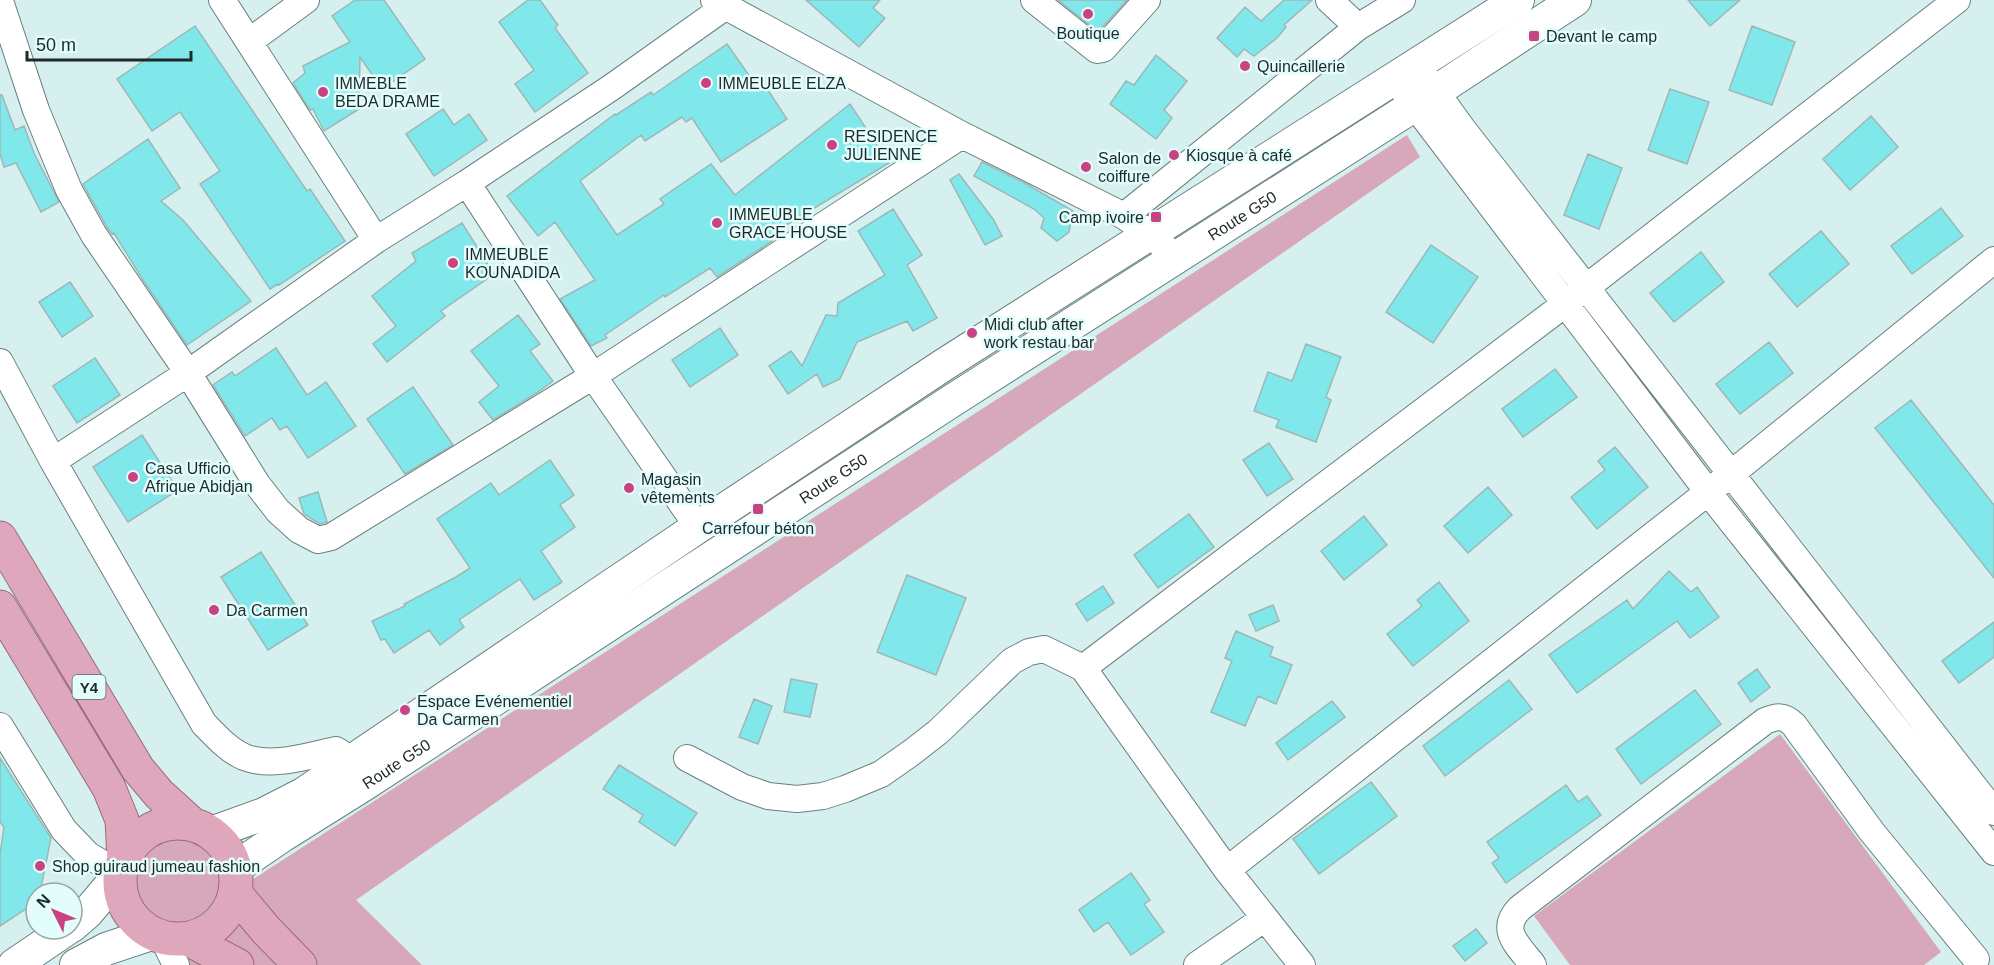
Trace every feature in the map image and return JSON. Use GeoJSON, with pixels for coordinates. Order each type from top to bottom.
{"type":"FeatureCollection","features":[{"type":"Feature","properties":{"kind":"highway","name":"Y4"},"geometry":{"type":"LineString","coordinates":[[0,538],[138,769],[159,794],[202,829]]}},
{"type":"Feature","properties":{"kind":"highway","name":"Y4"},"geometry":{"type":"LineString","coordinates":[[0,607],[109,788],[122,820],[122,867]]}},
{"type":"Feature","properties":{"kind":"highway"},"geometry":{"type":"LineString","coordinates":[[235,880],[226,914],[192,951],[136,923],[125,907],[120,889],[122,867],[134,842],[151,829],[171,823],[202,829],[226,849],[235,880],[266,930],[300,965]]}},
{"type":"Feature","properties":{"kind":"street"},"geometry":{"type":"LineString","coordinates":[[222,0],[375,240]]}},
{"type":"Feature","properties":{"kind":"street"},"geometry":{"type":"LineString","coordinates":[[250,41],[306,0]]}},
{"type":"Feature","properties":{"kind":"street"},"geometry":{"type":"LineString","coordinates":[[1034,0],[1097,50],[1103,49],[1147,0]]}},
{"type":"Feature","properties":{"kind":"street"},"geometry":{"type":"LineString","coordinates":[[1329,0],[1358,27]]}},
{"type":"Feature","properties":{"kind":"street"},"geometry":{"type":"LineString","coordinates":[[1124,216],[1358,27],[1402,0]]}},
{"type":"Feature","properties":{"kind":"street","name":"Route G50"},"geometry":{"type":"LineString","coordinates":[[202,829],[264,814],[303,794],[699,526],[945,364],[1518,0]]}},
{"type":"Feature","properties":{"kind":"street","name":"Route G50"},"geometry":{"type":"LineString","coordinates":[[235,880],[282,836],[1575,0]]}},
{"type":"Feature","properties":{"kind":"street"},"geometry":{"type":"LineString","coordinates":[[1083,668],[1565,304],[1957,0]]}},
{"type":"Feature","properties":{"kind":"street"},"geometry":{"type":"LineString","coordinates":[[0,1],[36,111],[69,190],[94,235],[188,373],[257,483],[278,511],[299,530],[318,540],[331,537],[593,376],[962,135]]}},
{"type":"Feature","properties":{"kind":"street"},"geometry":{"type":"LineString","coordinates":[[53,462],[188,373],[375,240],[612,87],[720,3],[962,135],[1124,216],[1150,234],[1176,258]]}},
{"type":"Feature","properties":{"kind":"street"},"geometry":{"type":"LineString","coordinates":[[1406,71],[1565,304],[1708,492],[1839,657],[1989,836]]}},
{"type":"Feature","properties":{"kind":"street"},"geometry":{"type":"LineString","coordinates":[[1425,98],[1585,287],[1994,812]]}},
{"type":"Feature","properties":{"kind":"street"},"geometry":{"type":"LineString","coordinates":[[466,183],[593,376],[699,526]]}},
{"type":"Feature","properties":{"kind":"street"},"geometry":{"type":"LineString","coordinates":[[1227,870],[1731,474],[1994,260]]}},
{"type":"Feature","properties":{"kind":"street"},"geometry":{"type":"LineString","coordinates":[[0,362],[53,462],[204,724],[223,743],[243,757],[268,762],[336,750],[350,763]]}},
{"type":"Feature","properties":{"kind":"street"},"geometry":{"type":"LineString","coordinates":[[1839,657],[1861,641]]}},
{"type":"Feature","properties":{"kind":"street"},"geometry":{"type":"LineString","coordinates":[[687,758],[741,787],[768,796],[796,799],[823,796],[881,774],[938,732],[1012,661],[1029,652],[1044,649],[1083,668],[1227,870],[1302,965]]}},
{"type":"Feature","properties":{"kind":"street"},"geometry":{"type":"LineString","coordinates":[[1533,965],[1511,937],[1509,926],[1512,916],[1765,721],[1778,716],[1788,718],[1794,724],[1872,832],[1979,956]]}},
{"type":"Feature","properties":{"kind":"street"},"geometry":{"type":"LineString","coordinates":[[0,726],[64,830],[88,855],[122,867],[84,916]]}},
{"type":"Feature","properties":{"kind":"street"},"geometry":{"type":"LineString","coordinates":[[1197,965],[1265,918]]}},
{"type":"Feature","properties":{"kind":"street"},"geometry":{"type":"LineString","coordinates":[[14,965],[49,941]]}},
{"type":"Feature","properties":{"kind":"street"},"geometry":{"type":"LineString","coordinates":[[76,965],[106,949],[192,951]]}},
{"type":"Feature","properties":{"kind":"shaded area"},"geometry":{"type":"Polygon","coordinates":[[[1407,135],[1420,157],[356,900],[422,965],[168,965],[150,946],[176,929],[151,916],[139,897],[138,871],[145,854],[152,847],[173,837],[184,836],[205,842],[222,857],[227,868],[229,878],[227,896],[1407,135]]]}},
{"type":"Feature","properties":{"kind":"shaded area"},"geometry":{"type":"Polygon","coordinates":[[[1780,734],[1941,952],[1924,965],[1570,965],[1534,916],[1780,734]]]}},
{"type":"Feature","properties":{"kind":"building"},"geometry":{"type":"Polygon","coordinates":[[[355,0],[384,0],[425,59],[382,89],[360,57],[359,109],[324,131],[313,109],[310,110],[293,83],[305,73],[303,66],[350,42],[332,16],[355,0]]]}},
{"type":"Feature","properties":{"kind":"building"},"geometry":{"type":"Polygon","coordinates":[[[528,0],[540,0],[558,25],[555,28],[588,73],[535,112],[515,84],[534,70],[499,22],[528,0]]]}},
{"type":"Feature","properties":{"kind":"building"},"geometry":{"type":"Polygon","coordinates":[[[806,0],[880,0],[873,8],[885,18],[859,47],[806,0]]]}},
{"type":"Feature","properties":{"kind":"building"},"geometry":{"type":"Polygon","coordinates":[[[1058,0],[1127,0],[1098,32],[1058,0]]]}},
{"type":"Feature","properties":{"kind":"building"},"geometry":{"type":"Polygon","coordinates":[[[1284,0],[1312,0],[1284,25],[1286,27],[1277,38],[1254,56],[1244,49],[1237,57],[1217,38],[1245,7],[1261,21],[1284,0]]]}},
{"type":"Feature","properties":{"kind":"building"},"geometry":{"type":"Polygon","coordinates":[[[1688,0],[1740,0],[1710,26],[1688,0]]]}},
{"type":"Feature","properties":{"kind":"building"},"geometry":{"type":"Polygon","coordinates":[[[195,26],[307,191],[310,189],[345,241],[270,289],[200,184],[220,171],[180,112],[152,131],[117,79],[195,26]]]}},
{"type":"Feature","properties":{"kind":"building"},"geometry":{"type":"Polygon","coordinates":[[[1752,26],[1795,42],[1772,105],[1729,90],[1752,26]]]}},
{"type":"Feature","properties":{"kind":"building"},"geometry":{"type":"Polygon","coordinates":[[[727,44],[760,91],[766,87],[787,119],[721,162],[692,118],[686,122],[682,117],[645,141],[641,135],[580,181],[617,235],[664,204],[660,199],[711,164],[735,195],[850,104],[889,163],[768,236],[772,241],[717,277],[710,268],[665,297],[664,295],[605,335],[607,338],[591,346],[560,299],[595,280],[555,222],[538,236],[507,196],[615,114],[651,92],[653,95],[727,44]]]}},
{"type":"Feature","properties":{"kind":"building"},"geometry":{"type":"Polygon","coordinates":[[[1156,55],[1187,81],[1164,110],[1172,118],[1156,139],[1110,104],[1126,81],[1134,85],[1156,55]]]}},
{"type":"Feature","properties":{"kind":"building"},"geometry":{"type":"Polygon","coordinates":[[[1670,89],[1709,102],[1687,164],[1648,150],[1670,89]]]}},
{"type":"Feature","properties":{"kind":"building"},"geometry":{"type":"Polygon","coordinates":[[[0,95],[2,95],[15,130],[24,126],[34,153],[59,202],[41,212],[16,163],[4,167],[0,154],[0,95]]]}},
{"type":"Feature","properties":{"kind":"building"},"geometry":{"type":"Polygon","coordinates":[[[443,109],[454,125],[469,114],[487,140],[434,176],[406,134],[443,109]]]}},
{"type":"Feature","properties":{"kind":"building"},"geometry":{"type":"Polygon","coordinates":[[[1871,116],[1898,147],[1850,190],[1823,159],[1871,116]]]}},
{"type":"Feature","properties":{"kind":"building"},"geometry":{"type":"Polygon","coordinates":[[[148,139],[180,188],[161,201],[183,220],[251,301],[187,345],[114,233],[112,234],[107,227],[83,184],[148,139]]]}},
{"type":"Feature","properties":{"kind":"building"},"geometry":{"type":"Polygon","coordinates":[[[1588,154],[1622,168],[1599,229],[1564,215],[1588,154]]]}},
{"type":"Feature","properties":{"kind":"building"},"geometry":{"type":"Polygon","coordinates":[[[982,162],[1073,211],[1069,232],[1057,241],[1041,228],[1044,218],[1034,209],[974,176],[982,162]]]}},
{"type":"Feature","properties":{"kind":"building"},"geometry":{"type":"Polygon","coordinates":[[[959,174],[993,219],[1002,236],[985,245],[950,180],[959,174]]]}},
{"type":"Feature","properties":{"kind":"building"},"geometry":{"type":"Polygon","coordinates":[[[1941,208],[1963,236],[1912,274],[1891,246],[1941,208]]]}},
{"type":"Feature","properties":{"kind":"building"},"geometry":{"type":"Polygon","coordinates":[[[893,209],[922,255],[907,265],[937,318],[913,331],[907,321],[857,342],[840,379],[823,387],[817,374],[788,394],[769,366],[791,351],[802,366],[826,315],[837,316],[838,303],[885,275],[858,231],[893,209]]]}},
{"type":"Feature","properties":{"kind":"building"},"geometry":{"type":"Polygon","coordinates":[[[462,223],[494,274],[441,311],[445,316],[387,362],[373,344],[396,326],[372,296],[416,261],[412,253],[462,223]]]}},
{"type":"Feature","properties":{"kind":"building"},"geometry":{"type":"Polygon","coordinates":[[[1821,231],[1849,264],[1797,307],[1769,274],[1821,231]]]}},
{"type":"Feature","properties":{"kind":"building"},"geometry":{"type":"Polygon","coordinates":[[[1431,245],[1478,277],[1433,343],[1386,312],[1431,245]]]}},
{"type":"Feature","properties":{"kind":"building"},"geometry":{"type":"Polygon","coordinates":[[[1701,252],[1724,282],[1674,322],[1650,293],[1701,252]]]}},
{"type":"Feature","properties":{"kind":"building"},"geometry":{"type":"Polygon","coordinates":[[[70,282],[93,316],[62,337],[39,302],[70,282]]]}},
{"type":"Feature","properties":{"kind":"building"},"geometry":{"type":"Polygon","coordinates":[[[518,315],[540,344],[530,351],[553,381],[493,420],[479,402],[499,386],[471,351],[518,315]]]}},
{"type":"Feature","properties":{"kind":"building"},"geometry":{"type":"Polygon","coordinates":[[[720,328],[738,355],[690,387],[672,360],[720,328]]]}},
{"type":"Feature","properties":{"kind":"building"},"geometry":{"type":"Polygon","coordinates":[[[1769,342],[1793,373],[1740,414],[1716,384],[1769,342]]]}},
{"type":"Feature","properties":{"kind":"building"},"geometry":{"type":"Polygon","coordinates":[[[1306,344],[1341,357],[1326,397],[1331,400],[1316,442],[1276,427],[1279,420],[1254,411],[1268,372],[1292,381],[1306,344]]]}},
{"type":"Feature","properties":{"kind":"building"},"geometry":{"type":"Polygon","coordinates":[[[276,348],[307,395],[326,382],[356,426],[308,458],[287,426],[280,430],[272,418],[245,436],[213,385],[232,372],[235,376],[276,348]]]}},
{"type":"Feature","properties":{"kind":"building"},"geometry":{"type":"Polygon","coordinates":[[[95,358],[120,395],[77,423],[53,386],[95,358]]]}},
{"type":"Feature","properties":{"kind":"building"},"geometry":{"type":"Polygon","coordinates":[[[1555,369],[1577,397],[1523,437],[1502,409],[1555,369]]]}},
{"type":"Feature","properties":{"kind":"building"},"geometry":{"type":"Polygon","coordinates":[[[413,387],[453,445],[405,474],[367,419],[413,387]]]}},
{"type":"Feature","properties":{"kind":"building"},"geometry":{"type":"Polygon","coordinates":[[[1911,400],[1994,505],[1994,578],[1875,428],[1911,400]]]}},
{"type":"Feature","properties":{"kind":"building"},"geometry":{"type":"Polygon","coordinates":[[[142,435],[178,490],[128,522],[93,467],[142,435]]]}},
{"type":"Feature","properties":{"kind":"building"},"geometry":{"type":"Polygon","coordinates":[[[1269,443],[1293,479],[1267,496],[1243,460],[1269,443]]]}},
{"type":"Feature","properties":{"kind":"building"},"geometry":{"type":"Polygon","coordinates":[[[1615,447],[1648,487],[1597,529],[1571,497],[1605,470],[1598,461],[1615,447]]]}},
{"type":"Feature","properties":{"kind":"building"},"geometry":{"type":"Polygon","coordinates":[[[550,460],[574,495],[560,505],[575,527],[541,551],[562,582],[534,600],[520,579],[459,620],[464,627],[440,645],[429,630],[394,653],[385,639],[381,640],[372,621],[405,606],[404,604],[470,568],[437,519],[491,483],[499,495],[550,460]]]}},
{"type":"Feature","properties":{"kind":"building"},"geometry":{"type":"Polygon","coordinates":[[[1488,487],[1512,515],[1468,553],[1444,526],[1488,487]]]}},
{"type":"Feature","properties":{"kind":"building"},"geometry":{"type":"Polygon","coordinates":[[[318,492],[327,522],[320,524],[304,514],[299,498],[318,492]]]}},
{"type":"Feature","properties":{"kind":"building"},"geometry":{"type":"Polygon","coordinates":[[[1189,514],[1214,547],[1158,588],[1134,555],[1189,514]]]}},
{"type":"Feature","properties":{"kind":"building"},"geometry":{"type":"Polygon","coordinates":[[[1364,516],[1387,545],[1344,580],[1321,551],[1364,516]]]}},
{"type":"Feature","properties":{"kind":"building"},"geometry":{"type":"Polygon","coordinates":[[[261,552],[308,625],[268,650],[221,577],[261,552]]]}},
{"type":"Feature","properties":{"kind":"building"},"geometry":{"type":"Polygon","coordinates":[[[1669,571],[1691,592],[1697,587],[1719,617],[1690,638],[1677,621],[1577,693],[1549,655],[1627,600],[1633,609],[1669,571]]]}},
{"type":"Feature","properties":{"kind":"building"},"geometry":{"type":"Polygon","coordinates":[[[907,575],[966,598],[936,675],[877,652],[907,575]]]}},
{"type":"Feature","properties":{"kind":"building"},"geometry":{"type":"Polygon","coordinates":[[[1439,582],[1469,621],[1413,666],[1387,634],[1422,606],[1417,600],[1439,582]]]}},
{"type":"Feature","properties":{"kind":"building"},"geometry":{"type":"Polygon","coordinates":[[[1103,586],[1114,603],[1087,621],[1076,604],[1103,586]]]}},
{"type":"Feature","properties":{"kind":"building"},"geometry":{"type":"Polygon","coordinates":[[[1273,605],[1279,621],[1256,631],[1249,615],[1273,605]]]}},
{"type":"Feature","properties":{"kind":"building"},"geometry":{"type":"Polygon","coordinates":[[[1994,622],[1994,657],[1959,683],[1942,661],[1994,622]]]}},
{"type":"Feature","properties":{"kind":"building"},"geometry":{"type":"Polygon","coordinates":[[[1236,631],[1273,647],[1270,656],[1292,665],[1276,704],[1258,696],[1245,726],[1211,712],[1232,661],[1225,658],[1236,631]]]}},
{"type":"Feature","properties":{"kind":"building"},"geometry":{"type":"Polygon","coordinates":[[[1757,669],[1770,687],[1751,702],[1738,683],[1757,669]]]}},
{"type":"Feature","properties":{"kind":"building"},"geometry":{"type":"Polygon","coordinates":[[[791,679],[817,684],[810,717],[784,712],[791,679]]]}},
{"type":"Feature","properties":{"kind":"building"},"geometry":{"type":"Polygon","coordinates":[[[1509,680],[1532,709],[1445,776],[1423,746],[1509,680]]]}},
{"type":"Feature","properties":{"kind":"building"},"geometry":{"type":"Polygon","coordinates":[[[1695,690],[1721,724],[1641,784],[1616,749],[1695,690]]]}},
{"type":"Feature","properties":{"kind":"building"},"geometry":{"type":"Polygon","coordinates":[[[754,699],[772,706],[758,744],[739,737],[754,699]]]}},
{"type":"Feature","properties":{"kind":"building"},"geometry":{"type":"Polygon","coordinates":[[[1332,701],[1345,717],[1288,760],[1276,743],[1332,701]]]}},
{"type":"Feature","properties":{"kind":"building"},"geometry":{"type":"Polygon","coordinates":[[[0,758],[51,838],[42,881],[24,881],[24,910],[0,926],[0,854],[4,827],[0,822],[0,758]]]}},
{"type":"Feature","properties":{"kind":"building"},"geometry":{"type":"Polygon","coordinates":[[[619,765],[697,813],[675,846],[639,822],[643,815],[603,789],[619,765]]]}},
{"type":"Feature","properties":{"kind":"building"},"geometry":{"type":"Polygon","coordinates":[[[1371,782],[1397,816],[1319,874],[1293,839],[1371,782]]]}},
{"type":"Feature","properties":{"kind":"building"},"geometry":{"type":"Polygon","coordinates":[[[1566,785],[1578,802],[1587,796],[1601,815],[1506,883],[1492,863],[1499,858],[1487,842],[1566,785]]]}},
{"type":"Feature","properties":{"kind":"building"},"geometry":{"type":"Polygon","coordinates":[[[1131,873],[1150,900],[1144,904],[1164,932],[1131,955],[1108,922],[1094,932],[1079,910],[1131,873]]]}},
{"type":"Feature","properties":{"kind":"building"},"geometry":{"type":"Polygon","coordinates":[[[1476,929],[1487,943],[1465,961],[1453,946],[1476,929]]]}},
{"type":"Feature","properties":{"kind":"place","name":"Boutique"},"geometry":{"type":"Point","coordinates":[1088,14]}},
{"type":"Feature","properties":{"kind":"place","name":"Devant le camp"},"geometry":{"type":"Point","coordinates":[1534,36]}},
{"type":"Feature","properties":{"kind":"place","name":"Quincaillerie"},"geometry":{"type":"Point","coordinates":[1245,66]}},
{"type":"Feature","properties":{"kind":"place","name":"IMMEUBLE ELZA"},"geometry":{"type":"Point","coordinates":[706,83]}},
{"type":"Feature","properties":{"kind":"place","name":"IMMEBLE BEDA DRAME"},"geometry":{"type":"Point","coordinates":[323,92]}},
{"type":"Feature","properties":{"kind":"place","name":"RESIDENCE JULIENNE"},"geometry":{"type":"Point","coordinates":[832,145]}},
{"type":"Feature","properties":{"kind":"place","name":"Kiosque à café"},"geometry":{"type":"Point","coordinates":[1174,155]}},
{"type":"Feature","properties":{"kind":"place","name":"Salon de coiffure"},"geometry":{"type":"Point","coordinates":[1086,167]}},
{"type":"Feature","properties":{"kind":"place","name":"Camp ivoire"},"geometry":{"type":"Point","coordinates":[1156,217]}},
{"type":"Feature","properties":{"kind":"place","name":"IMMEUBLE GRACE HOUSE"},"geometry":{"type":"Point","coordinates":[717,223]}},
{"type":"Feature","properties":{"kind":"place","name":"IMMEUBLE KOUNADIDA"},"geometry":{"type":"Point","coordinates":[453,263]}},
{"type":"Feature","properties":{"kind":"place","name":"Midi club after work restau bar"},"geometry":{"type":"Point","coordinates":[972,333]}},
{"type":"Feature","properties":{"kind":"place","name":"Casa Ufficio Afrique Abidjan"},"geometry":{"type":"Point","coordinates":[133,477]}},
{"type":"Feature","properties":{"kind":"place","name":"Magasin vêtements"},"geometry":{"type":"Point","coordinates":[629,488]}},
{"type":"Feature","properties":{"kind":"place","name":"Carrefour béton"},"geometry":{"type":"Point","coordinates":[758,509]}},
{"type":"Feature","properties":{"kind":"place","name":"Da Carmen"},"geometry":{"type":"Point","coordinates":[214,610]}},
{"type":"Feature","properties":{"kind":"place","name":"Espace Evénementiel Da Carmen"},"geometry":{"type":"Point","coordinates":[405,710]}},
{"type":"Feature","properties":{"kind":"place","name":"Shop guiraud jumeau fashion"},"geometry":{"type":"Point","coordinates":[40,866]}}]}
